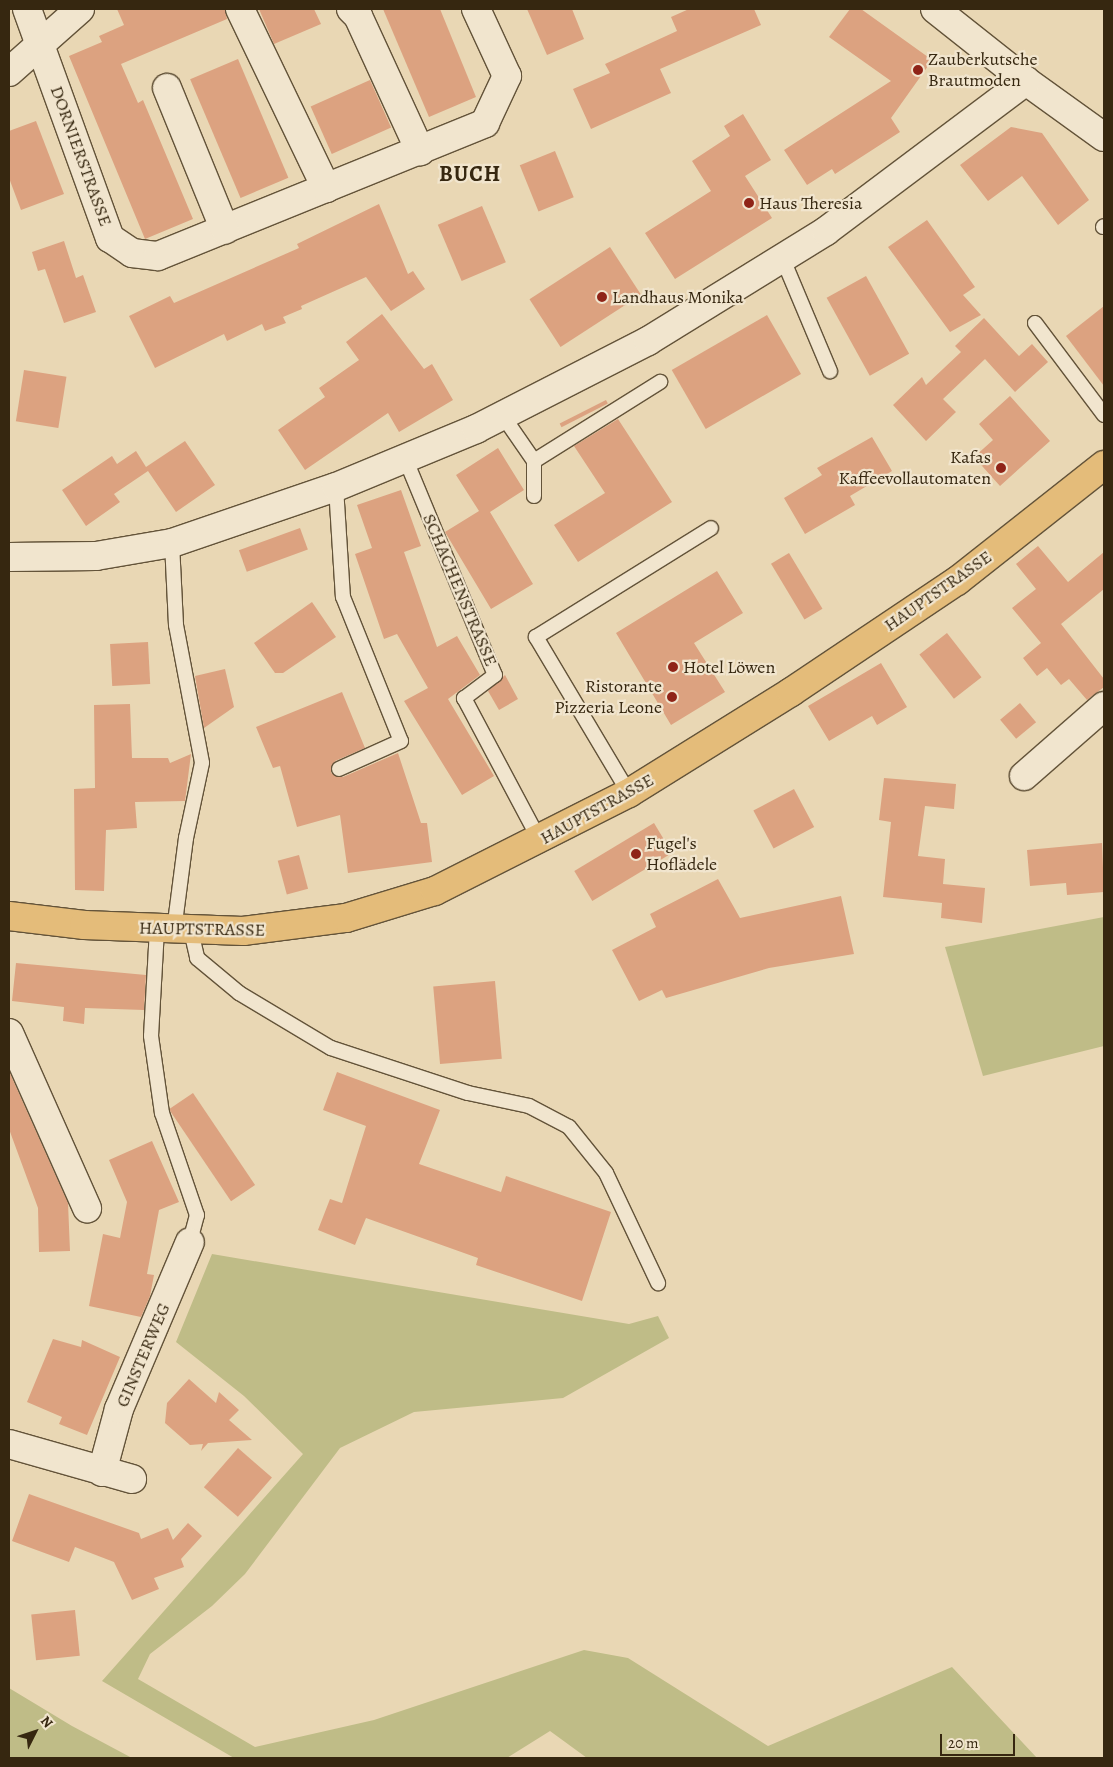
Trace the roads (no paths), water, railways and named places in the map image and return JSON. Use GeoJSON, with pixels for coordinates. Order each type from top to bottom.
{"type":"FeatureCollection","features":[{"type":"Feature","properties":{"kind":"main road","name":"HAUPTSTRASSE"},"geometry":{"type":"LineString","coordinates":[[9,916],[174,930],[308,926],[387,908],[468,877],[629,793],[956,581],[1104,465]]}},
{"type":"Feature","properties":{"kind":"street","name":"DORNIERSTRASSE"},"geometry":{"type":"LineString","coordinates":[[27,9],[110,238],[132,253],[158,256],[485,123],[507,76],[476,9]]}},
{"type":"Feature","properties":{"kind":"street"},"geometry":{"type":"LineString","coordinates":[[9,72],[40,41],[80,9]]}},
{"type":"Feature","properties":{"kind":"street"},"geometry":{"type":"LineString","coordinates":[[240,9],[326,188]]}},
{"type":"Feature","properties":{"kind":"street"},"geometry":{"type":"LineString","coordinates":[[351,9],[358,16],[420,151]]}},
{"type":"Feature","properties":{"kind":"street"},"geometry":{"type":"LineString","coordinates":[[935,9],[1026,81],[1104,137]]}},
{"type":"Feature","properties":{"kind":"street"},"geometry":{"type":"LineString","coordinates":[[9,557],[96,556],[172,543],[336,487],[504,416],[648,341],[876,197],[1026,81]]}},
{"type":"Feature","properties":{"kind":"street"},"geometry":{"type":"LineString","coordinates":[[167,88],[225,230]]}},
{"type":"Feature","properties":{"kind":"street"},"geometry":{"type":"LineString","coordinates":[[1024,776],[1104,706]]}},
{"type":"Feature","properties":{"kind":"street"},"geometry":{"type":"LineString","coordinates":[[9,1033],[87,1208]]}},
{"type":"Feature","properties":{"kind":"street","name":"GINSTERWEG"},"geometry":{"type":"LineString","coordinates":[[102,1472],[119,1409],[190,1242]]}},
{"type":"Feature","properties":{"kind":"street"},"geometry":{"type":"LineString","coordinates":[[9,1444],[132,1479]]}},
{"type":"Feature","properties":{"kind":"lane"},"geometry":{"type":"LineString","coordinates":[[782,257],[830,371]]}},
{"type":"Feature","properties":{"kind":"lane"},"geometry":{"type":"LineString","coordinates":[[1035,323],[1104,415]]}},
{"type":"Feature","properties":{"kind":"lane"},"geometry":{"type":"LineString","coordinates":[[534,461],[660,382]]}},
{"type":"Feature","properties":{"kind":"lane"},"geometry":{"type":"LineString","coordinates":[[504,416],[534,461],[534,496]]}},
{"type":"Feature","properties":{"kind":"lane","name":"SCHACHENSTRASSE"},"geometry":{"type":"LineString","coordinates":[[405,458],[495,675],[464,698],[540,841]]}},
{"type":"Feature","properties":{"kind":"lane"},"geometry":{"type":"LineString","coordinates":[[336,487],[343,597],[401,741],[339,768]]}},
{"type":"Feature","properties":{"kind":"lane"},"geometry":{"type":"LineString","coordinates":[[629,793],[536,636],[711,528]]}},
{"type":"Feature","properties":{"kind":"lane"},"geometry":{"type":"LineString","coordinates":[[172,543],[176,625],[202,763],[186,838],[174,930],[151,1036],[162,1112],[197,1215],[190,1242]]}},
{"type":"Feature","properties":{"kind":"lane"},"geometry":{"type":"LineString","coordinates":[[174,930],[197,958],[239,993],[331,1048],[468,1092],[529,1106],[570,1127],[606,1173],[658,1283]]}},
{"type":"Feature","properties":{"kind":"place","name":"Zauberkutsche Brautmoden"},"geometry":{"type":"Point","coordinates":[918,70]}},
{"type":"Feature","properties":{"kind":"place","name":"Haus Theresia"},"geometry":{"type":"Point","coordinates":[749,203]}},
{"type":"Feature","properties":{"kind":"place","name":"Landhaus Monika"},"geometry":{"type":"Point","coordinates":[602,297]}},
{"type":"Feature","properties":{"kind":"place","name":"Kafas Kaffeevollautomaten"},"geometry":{"type":"Point","coordinates":[1001,468]}},
{"type":"Feature","properties":{"kind":"place","name":"Hotel Löwen"},"geometry":{"type":"Point","coordinates":[673,667]}},
{"type":"Feature","properties":{"kind":"place","name":"Ristorante Pizzeria Leone"},"geometry":{"type":"Point","coordinates":[672,697]}},
{"type":"Feature","properties":{"kind":"place","name":"Fugel's Hoflädele"},"geometry":{"type":"Point","coordinates":[636,854]}},
{"type":"Feature","properties":{"kind":"district","name":"BUCH"},"geometry":{"type":"Point","coordinates":[470,175]}}]}
